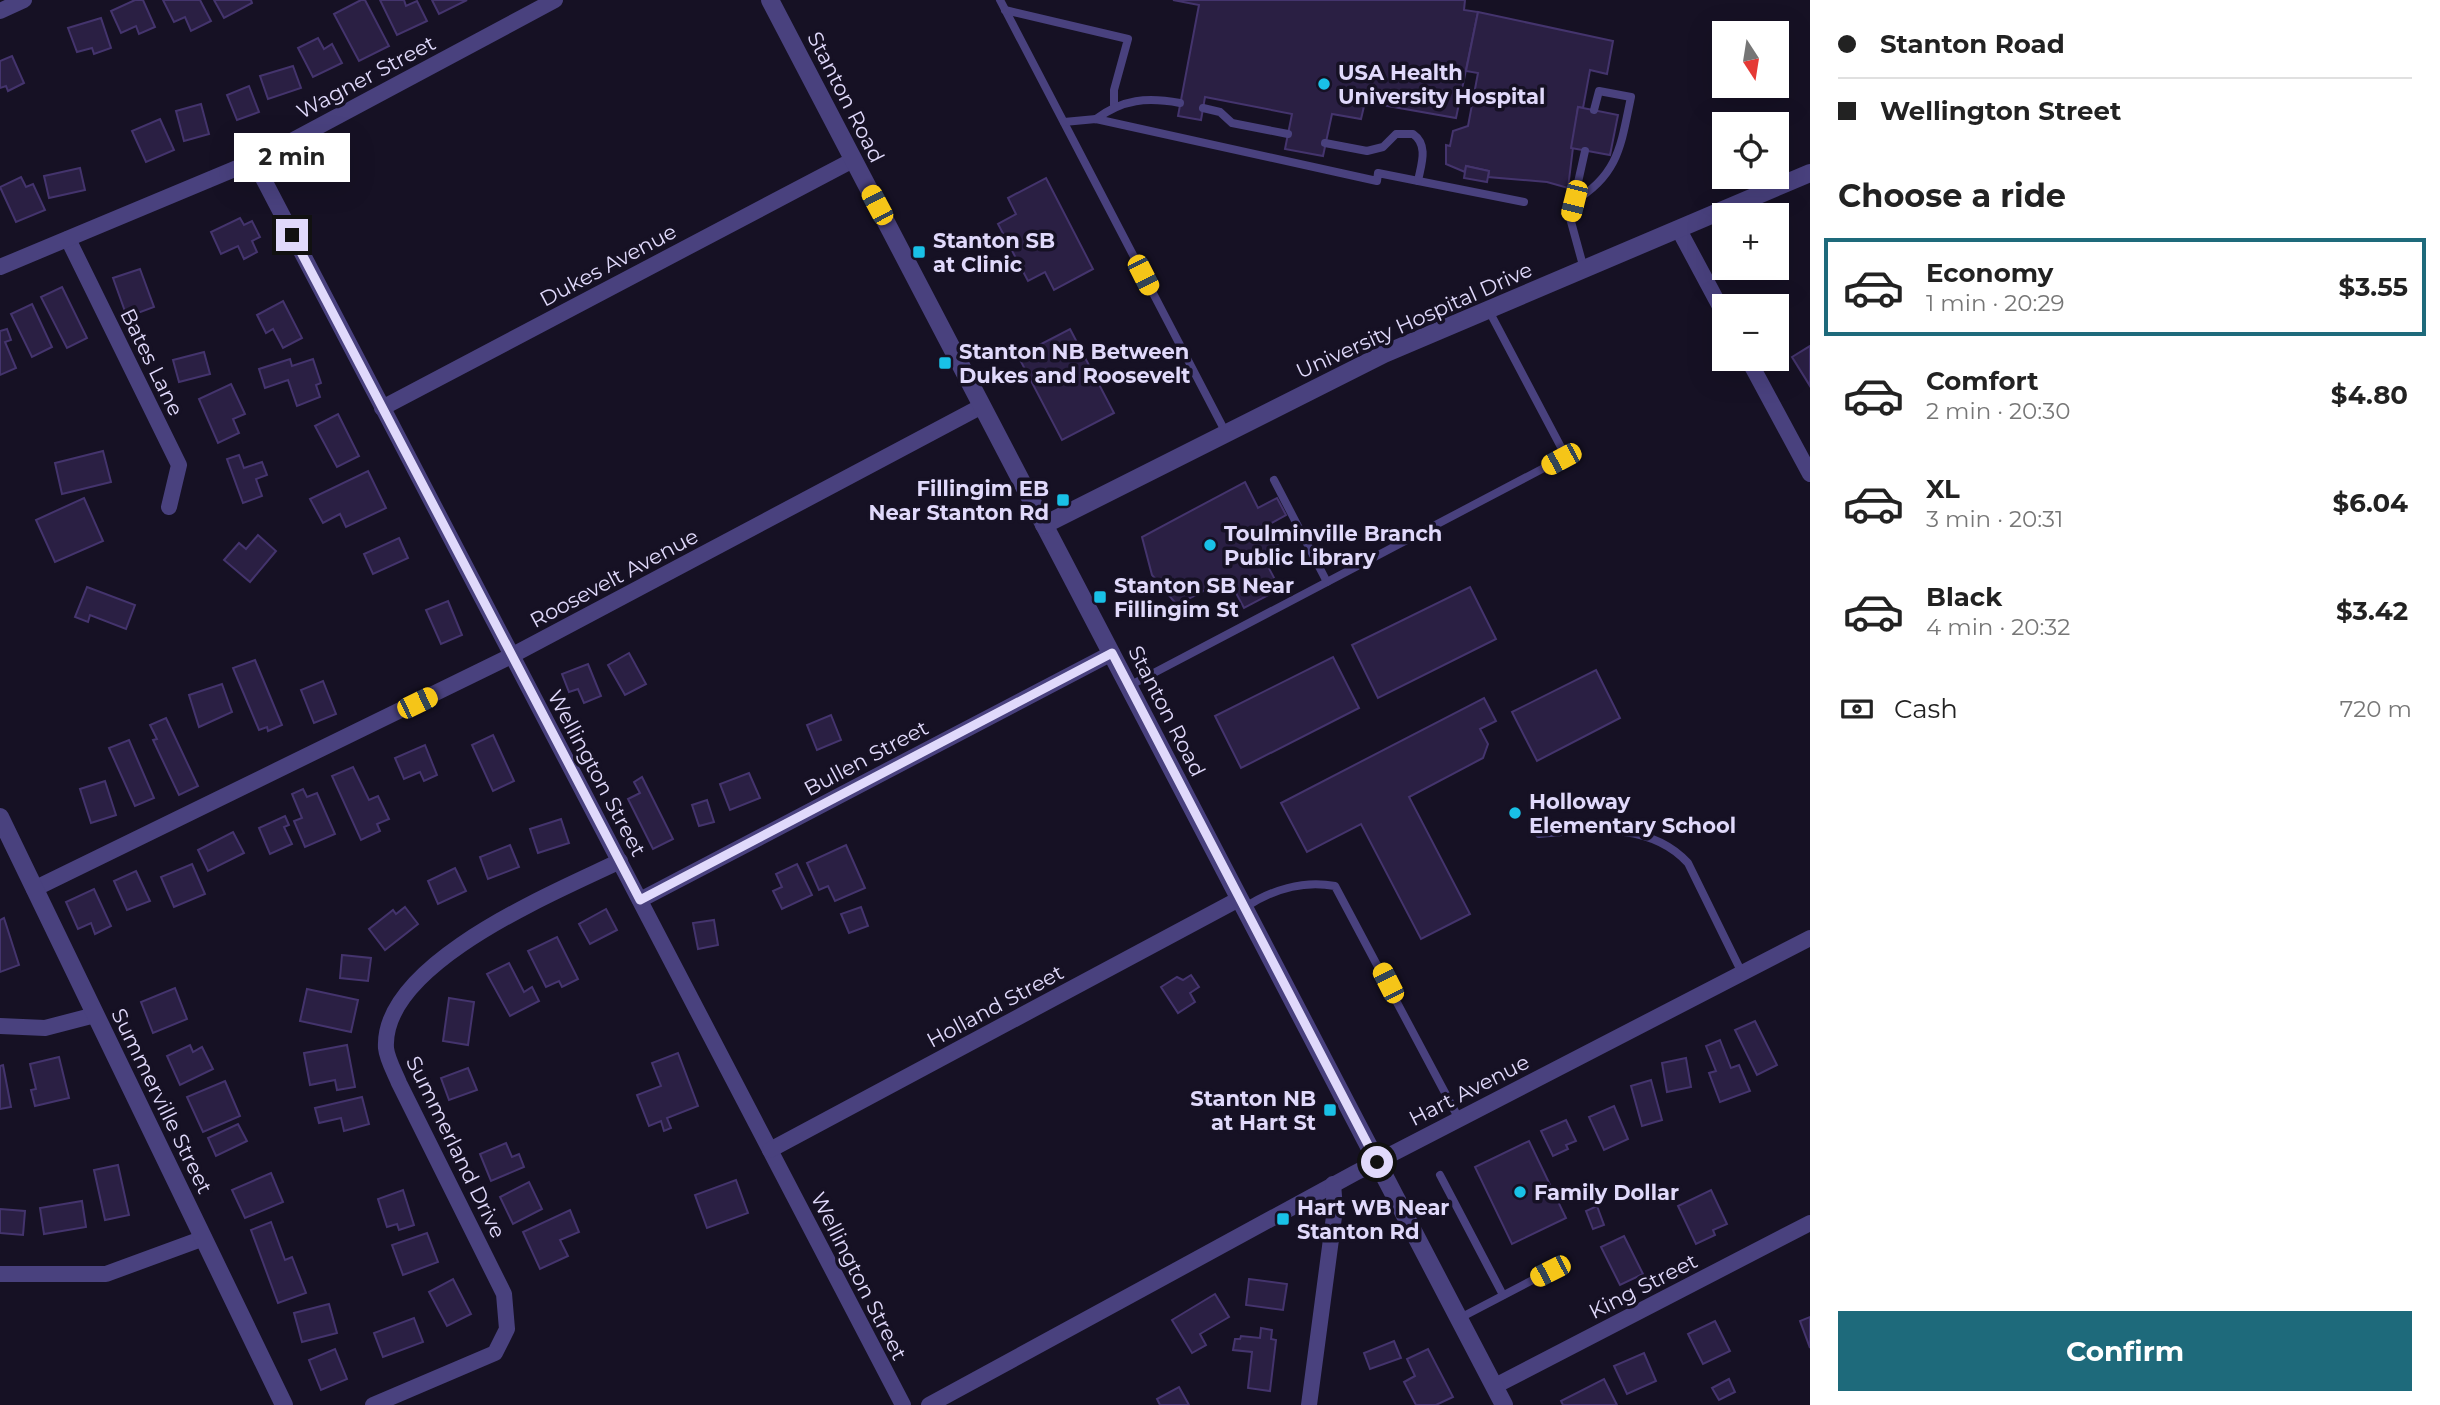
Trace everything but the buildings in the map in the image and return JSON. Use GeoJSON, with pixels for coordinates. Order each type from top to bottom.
{"type":"FeatureCollection","features":[{"type":"Feature","properties":{"kind":"street"},"geometry":{"type":"LineString","coordinates":[[0,11],[23,0]]}},
{"type":"Feature","properties":{"kind":"street","name":"Wagner Street"},"geometry":{"type":"LineString","coordinates":[[0,267],[254,161],[555,0]]}},
{"type":"Feature","properties":{"kind":"street","name":"Stanton Road"},"geometry":{"type":"LineString","coordinates":[[770,0],[1504,1405]]}},
{"type":"Feature","properties":{"kind":"street","name":"Dukes Avenue"},"geometry":{"type":"LineString","coordinates":[[382,408],[853,160]]}},
{"type":"Feature","properties":{"kind":"street","name":"Wellington Street"},"geometry":{"type":"LineString","coordinates":[[254,161],[903,1405]]}},
{"type":"Feature","properties":{"kind":"street","name":"University Hospital Drive"},"geometry":{"type":"LineString","coordinates":[[1044,525],[1384,354],[1810,173]]}},
{"type":"Feature","properties":{"kind":"street"},"geometry":{"type":"LineString","coordinates":[[1679,230],[1713,294]]}},
{"type":"Feature","properties":{"kind":"street","name":"Bates Lane"},"geometry":{"type":"LineString","coordinates":[[68,239],[179,465],[169,507]]}},
{"type":"Feature","properties":{"kind":"street"},"geometry":{"type":"LineString","coordinates":[[1754,371],[1810,474]]}},
{"type":"Feature","properties":{"kind":"street","name":"Roosevelt Avenue"},"geometry":{"type":"LineString","coordinates":[[34,889],[511,656],[982,406]]}},
{"type":"Feature","properties":{"kind":"street","name":"Bullen Street"},"geometry":{"type":"LineString","coordinates":[[640,900],[1112,653]]}},
{"type":"Feature","properties":{"kind":"street","name":"Summerville Street"},"geometry":{"type":"LineString","coordinates":[[0,817],[284,1405]]}},
{"type":"Feature","properties":{"kind":"street","name":"Summerland Drive"},"geometry":{"type":"LineString","coordinates":[[373,1405],[495,1353],[507,1329],[504,1294],[400,1083],[386,1049],[392,1014],[429,967],[510,915],[620,861]]}},
{"type":"Feature","properties":{"kind":"street","name":"Holland Street"},"geometry":{"type":"LineString","coordinates":[[770,1150],[1241,903]]}},
{"type":"Feature","properties":{"kind":"street","name":"Hart Avenue"},"geometry":{"type":"LineString","coordinates":[[929,1405],[1333,1184],[1810,938]]}},
{"type":"Feature","properties":{"kind":"street"},"geometry":{"type":"LineString","coordinates":[[0,1026],[45,1028],[95,1015]]}},
{"type":"Feature","properties":{"kind":"street"},"geometry":{"type":"LineString","coordinates":[[1309,1405],[1335,1209],[1333,1184]]}},
{"type":"Feature","properties":{"kind":"street","name":"King Street"},"geometry":{"type":"LineString","coordinates":[[1495,1386],[1810,1223]]}},
{"type":"Feature","properties":{"kind":"street"},"geometry":{"type":"LineString","coordinates":[[0,1274],[106,1275],[204,1238]]}},
{"type":"Feature","properties":{"kind":"lane"},"geometry":{"type":"LineString","coordinates":[[1000,0],[1226,433]]}},
{"type":"Feature","properties":{"kind":"lane"},"geometry":{"type":"LineString","coordinates":[[1005,10],[1128,39],[1114,90],[1114,107]]}},
{"type":"Feature","properties":{"kind":"lane"},"geometry":{"type":"LineString","coordinates":[[1574,201],[1605,179],[1620,148],[1630,97],[1599,91],[1594,110]]}},
{"type":"Feature","properties":{"kind":"lane"},"geometry":{"type":"LineString","coordinates":[[1096,119],[1114,107],[1146,99],[1180,103]]}},
{"type":"Feature","properties":{"kind":"lane"},"geometry":{"type":"LineString","coordinates":[[1203,108],[1220,112],[1232,123],[1288,134]]}},
{"type":"Feature","properties":{"kind":"lane"},"geometry":{"type":"LineString","coordinates":[[1064,122],[1096,119],[1377,181],[1378,173],[1524,202]]}},
{"type":"Feature","properties":{"kind":"lane"},"geometry":{"type":"LineString","coordinates":[[1325,143],[1367,151],[1383,147],[1396,134],[1413,134],[1420,140],[1423,151],[1418,181]]}},
{"type":"Feature","properties":{"kind":"lane"},"geometry":{"type":"LineString","coordinates":[[1584,270],[1571,231],[1574,201],[1586,151]]}},
{"type":"Feature","properties":{"kind":"lane"},"geometry":{"type":"LineString","coordinates":[[1129,686],[1561,459],[1562,449],[1488,309]]}},
{"type":"Feature","properties":{"kind":"lane"},"geometry":{"type":"LineString","coordinates":[[1275,480],[1327,582]]}},
{"type":"Feature","properties":{"kind":"lane"},"geometry":{"type":"LineString","coordinates":[[1539,835],[1590,830],[1631,833],[1675,848],[1688,863],[1742,973]]}},
{"type":"Feature","properties":{"kind":"lane"},"geometry":{"type":"LineString","coordinates":[[1241,903],[1266,893],[1317,882],[1335,886],[1459,1119]]}},
{"type":"Feature","properties":{"kind":"lane"},"geometry":{"type":"LineString","coordinates":[[1440,1175],[1503,1295]]}},
{"type":"Feature","properties":{"kind":"lane"},"geometry":{"type":"LineString","coordinates":[[1460,1318],[1550,1271]]}},
{"type":"Feature","properties":{"kind":"place","name":"USA Health University Hospital"},"geometry":{"type":"Point","coordinates":[1324,84]}},
{"type":"Feature","properties":{"kind":"place","name":"Stanton SB at Clinic"},"geometry":{"type":"Point","coordinates":[919,252]}},
{"type":"Feature","properties":{"kind":"place","name":"Stanton NB Between Dukes and Roosevelt"},"geometry":{"type":"Point","coordinates":[945,363]}},
{"type":"Feature","properties":{"kind":"place","name":"Fillingim EB Near Stanton Rd"},"geometry":{"type":"Point","coordinates":[1063,500]}},
{"type":"Feature","properties":{"kind":"place","name":"Toulminville Branch Public Library"},"geometry":{"type":"Point","coordinates":[1210,545]}},
{"type":"Feature","properties":{"kind":"place","name":"Stanton SB Near Fillingim St"},"geometry":{"type":"Point","coordinates":[1100,597]}},
{"type":"Feature","properties":{"kind":"place","name":"Holloway Elementary School"},"geometry":{"type":"Point","coordinates":[1515,813]}},
{"type":"Feature","properties":{"kind":"place","name":"Stanton NB at Hart St"},"geometry":{"type":"Point","coordinates":[1330,1110]}},
{"type":"Feature","properties":{"kind":"place","name":"Family Dollar"},"geometry":{"type":"Point","coordinates":[1520,1192]}},
{"type":"Feature","properties":{"kind":"place","name":"Hart WB Near Stanton Rd"},"geometry":{"type":"Point","coordinates":[1283,1219]}},
{"type":"Feature","properties":{"kind":"route"},"geometry":{"type":"LineString","coordinates":[[292,235],[640,900],[1112,653],[1377,1162]]}}]}
